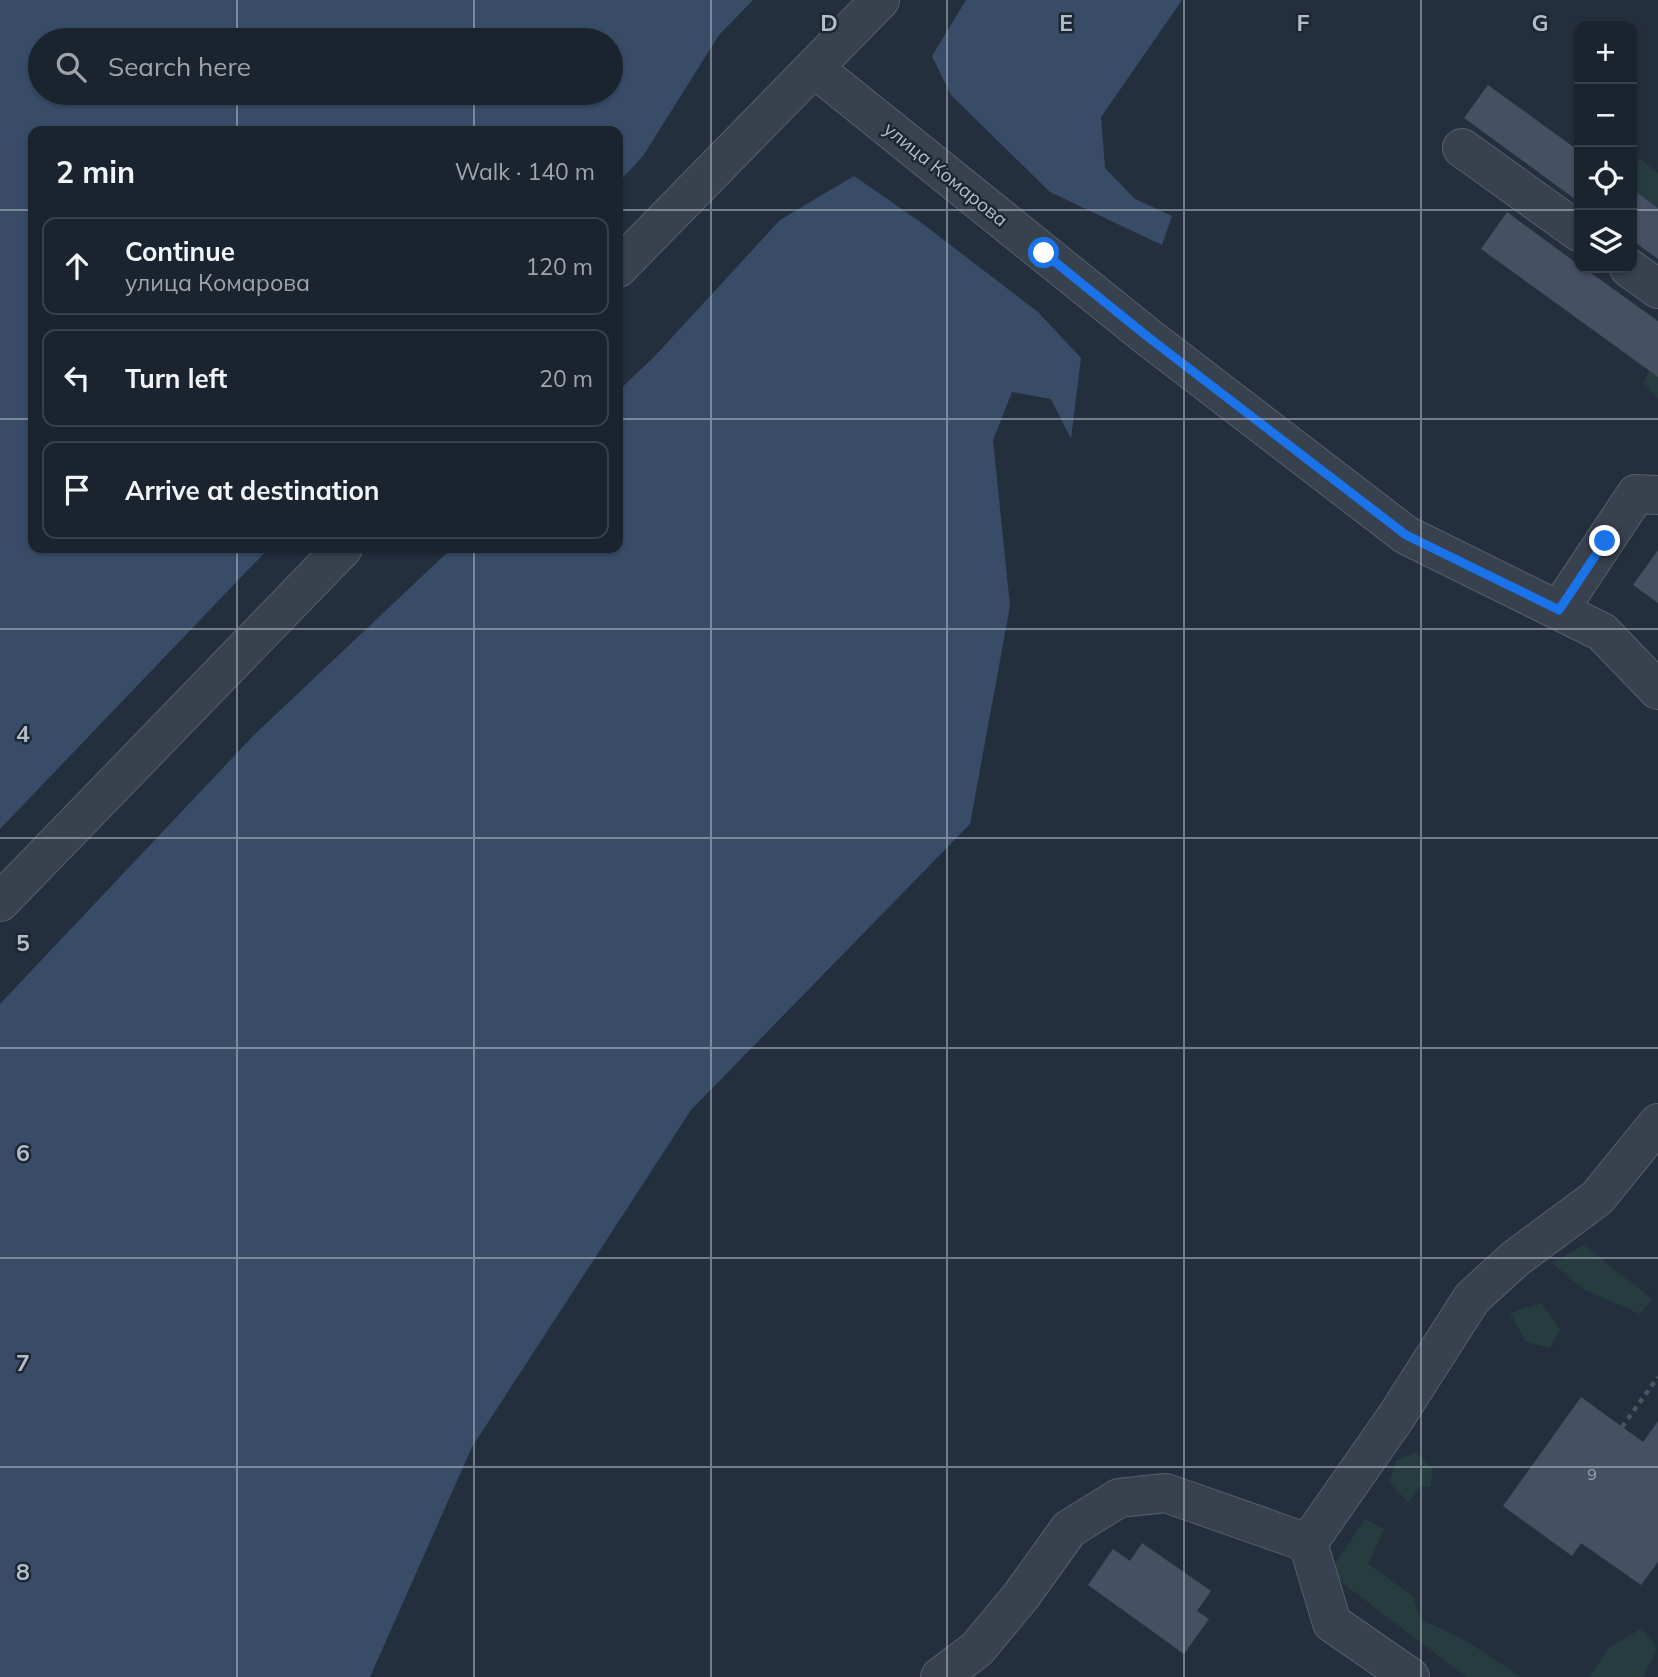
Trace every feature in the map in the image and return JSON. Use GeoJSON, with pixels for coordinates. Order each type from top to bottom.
{"type":"FeatureCollection","features":[{"type":"Feature","properties":{"kind":"street"},"geometry":{"type":"LineString","coordinates":[[623,263],[880,0]]}},
{"type":"Feature","properties":{"kind":"street","name":"улица Комарова"},"geometry":{"type":"LineString","coordinates":[[814,68],[1148,337],[1406,535],[1602,632],[1658,690]]}},
{"type":"Feature","properties":{"kind":"street"},"geometry":{"type":"LineString","coordinates":[[1462,148],[1574,228]]}},
{"type":"Feature","properties":{"kind":"street"},"geometry":{"type":"LineString","coordinates":[[1636,273],[1658,289]]}},
{"type":"Feature","properties":{"kind":"street"},"geometry":{"type":"LineString","coordinates":[[1559,610],[1636,494],[1658,495]]}},
{"type":"Feature","properties":{"kind":"street"},"geometry":{"type":"LineString","coordinates":[[0,902],[338,553]]}},
{"type":"Feature","properties":{"kind":"street"},"geometry":{"type":"LineString","coordinates":[[1308,1543],[1396,1417],[1472,1298],[1516,1258],[1597,1198],[1658,1123]]}},
{"type":"Feature","properties":{"kind":"street"},"geometry":{"type":"LineString","coordinates":[[940,1677],[977,1649],[1021,1596],[1069,1529],[1119,1498],[1166,1493],[1308,1543]]}},
{"type":"Feature","properties":{"kind":"street"},"geometry":{"type":"LineString","coordinates":[[1308,1543],[1332,1623],[1410,1677]]}},
{"type":"Feature","properties":{"kind":"path"},"geometry":{"type":"LineString","coordinates":[[1622,1427],[1658,1377]]}},
{"type":"Feature","properties":{"kind":"green space"},"geometry":{"type":"Polygon","coordinates":[[[1641,160],[1658,173],[1658,229],[1637,213],[1637,161],[1641,160]]]}},
{"type":"Feature","properties":{"kind":"green space"},"geometry":{"type":"Polygon","coordinates":[[[1654,360],[1658,363],[1658,398],[1643,384],[1654,360]]]}},
{"type":"Feature","properties":{"kind":"green space"},"geometry":{"type":"Polygon","coordinates":[[[1584,1245],[1652,1299],[1640,1314],[1583,1289],[1552,1263],[1584,1245]]]}},
{"type":"Feature","properties":{"kind":"green space"},"geometry":{"type":"Polygon","coordinates":[[[1541,1303],[1560,1329],[1550,1348],[1526,1342],[1510,1313],[1541,1303]]]}},
{"type":"Feature","properties":{"kind":"green space"},"geometry":{"type":"Polygon","coordinates":[[[1416,1452],[1433,1469],[1430,1487],[1420,1486],[1409,1503],[1389,1482],[1396,1461],[1416,1452]]]}},
{"type":"Feature","properties":{"kind":"green space"},"geometry":{"type":"Polygon","coordinates":[[[1365,1519],[1384,1529],[1368,1564],[1413,1596],[1421,1619],[1468,1642],[1521,1677],[1467,1677],[1329,1573],[1365,1519]]]}},
{"type":"Feature","properties":{"kind":"green space"},"geometry":{"type":"Polygon","coordinates":[[[1642,1628],[1657,1649],[1643,1677],[1589,1677],[1609,1648],[1642,1628]]]}},
{"type":"Feature","properties":{"kind":"water"},"geometry":{"type":"Polygon","coordinates":[[[0,0],[753,0],[719,35],[643,156],[623,178],[623,126],[28,126],[28,553],[264,553],[0,829],[0,0]]]}},
{"type":"Feature","properties":{"kind":"water"},"geometry":{"type":"Polygon","coordinates":[[[966,0],[1182,0],[1101,117],[1105,168],[1135,199],[1172,216],[1162,245],[1050,192],[951,95],[932,56],[966,0]]]}},
{"type":"Feature","properties":{"kind":"water"},"geometry":{"type":"Polygon","coordinates":[[[854,176],[919,221],[1038,312],[1081,358],[1071,439],[1051,399],[1012,392],[993,440],[1010,606],[970,824],[691,1110],[472,1447],[370,1677],[0,1677],[0,1004],[254,735],[447,553],[623,553],[623,386],[654,357],[780,220],[854,176]]]}},
{"type":"Feature","properties":{"kind":"building"},"geometry":{"type":"Polygon","coordinates":[[[1488,85],[1574,147],[1574,198],[1464,118],[1488,85]]]}},
{"type":"Feature","properties":{"kind":"building"},"geometry":{"type":"Polygon","coordinates":[[[1637,193],[1658,208],[1658,259],[1637,244],[1637,193]]]}},
{"type":"Feature","properties":{"kind":"building"},"geometry":{"type":"Polygon","coordinates":[[[1507,212],[1574,261],[1574,273],[1591,273],[1658,321],[1658,377],[1481,249],[1507,212]]]}},
{"type":"Feature","properties":{"kind":"building"},"geometry":{"type":"Polygon","coordinates":[[[1658,550],[1658,603],[1633,585],[1658,550]]]}},
{"type":"Feature","properties":{"kind":"building"},"geometry":{"type":"Polygon","coordinates":[[[1581,1397],[1643,1442],[1658,1421],[1658,1562],[1641,1585],[1581,1543],[1572,1556],[1503,1506],[1581,1397]]]}},
{"type":"Feature","properties":{"kind":"building"},"geometry":{"type":"Polygon","coordinates":[[[1142,1543],[1211,1591],[1197,1611],[1209,1619],[1184,1654],[1088,1585],[1113,1549],[1130,1561],[1142,1543]]]}},
{"type":"Feature","properties":{"kind":"route"},"geometry":{"type":"LineString","coordinates":[[1044,253],[1148,337],[1406,535],[1559,610],[1605,541]]}}]}
